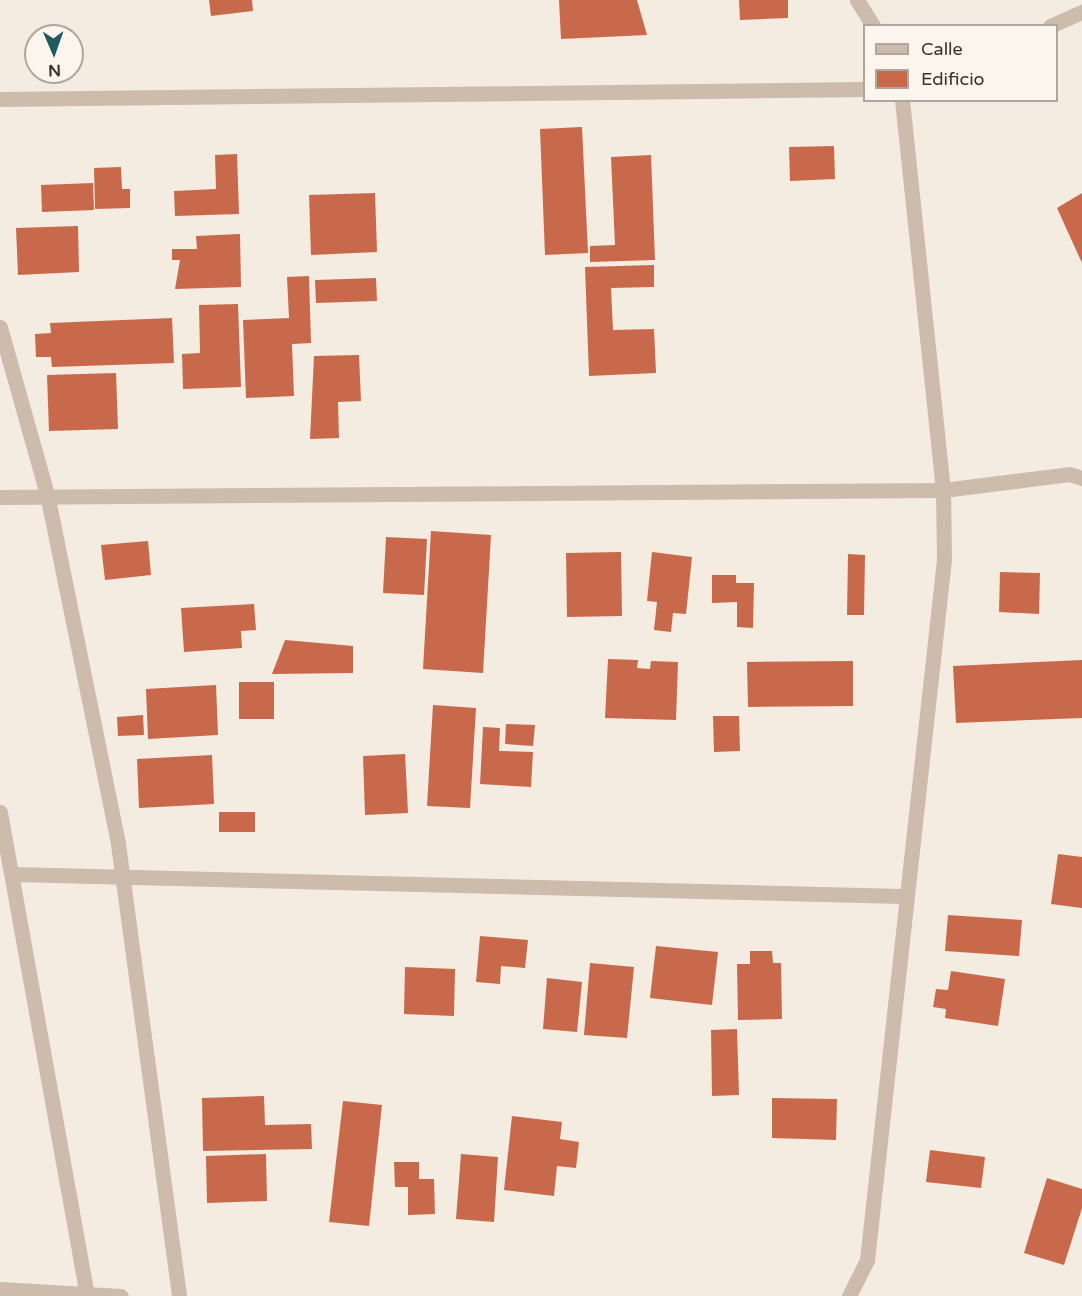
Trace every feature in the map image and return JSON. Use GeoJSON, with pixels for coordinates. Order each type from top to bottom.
{"type":"FeatureCollection","features":[{"type":"Feature","properties":{"kind":"street"},"geometry":{"type":"LineString","coordinates":[[857,0],[872,24]]}},
{"type":"Feature","properties":{"kind":"street"},"geometry":{"type":"LineString","coordinates":[[1055,24],[1082,12]]}},
{"type":"Feature","properties":{"kind":"street"},"geometry":{"type":"LineString","coordinates":[[0,99],[863,89]]}},
{"type":"Feature","properties":{"kind":"street"},"geometry":{"type":"LineString","coordinates":[[849,1296],[867,1260],[903,896],[944,559],[944,490],[902,102]]}},
{"type":"Feature","properties":{"kind":"street"},"geometry":{"type":"LineString","coordinates":[[0,327],[47,495],[122,878],[179,1296]]}},
{"type":"Feature","properties":{"kind":"street"},"geometry":{"type":"LineString","coordinates":[[0,497],[944,490],[1068,474],[1082,478]]}},
{"type":"Feature","properties":{"kind":"street"},"geometry":{"type":"LineString","coordinates":[[0,812],[87,1295]]}},
{"type":"Feature","properties":{"kind":"street"},"geometry":{"type":"LineString","coordinates":[[12,874],[903,896]]}},
{"type":"Feature","properties":{"kind":"street"},"geometry":{"type":"LineString","coordinates":[[0,1289],[121,1296]]}},
{"type":"Feature","properties":{"kind":"building"},"geometry":{"type":"Polygon","coordinates":[[[209,0],[252,0],[253,11],[211,16],[209,0]]]}},
{"type":"Feature","properties":{"kind":"building"},"geometry":{"type":"Polygon","coordinates":[[[559,0],[637,0],[647,35],[561,39],[559,0]]]}},
{"type":"Feature","properties":{"kind":"building"},"geometry":{"type":"Polygon","coordinates":[[[739,0],[788,0],[788,18],[740,20],[739,0]]]}},
{"type":"Feature","properties":{"kind":"building"},"geometry":{"type":"Polygon","coordinates":[[[582,127],[588,253],[545,255],[540,129],[582,127]]]}},
{"type":"Feature","properties":{"kind":"building"},"geometry":{"type":"Polygon","coordinates":[[[834,146],[835,179],[790,181],[789,147],[834,146]]]}},
{"type":"Feature","properties":{"kind":"building"},"geometry":{"type":"Polygon","coordinates":[[[237,154],[239,214],[175,216],[174,191],[216,189],[215,155],[237,154]]]}},
{"type":"Feature","properties":{"kind":"building"},"geometry":{"type":"Polygon","coordinates":[[[651,155],[655,260],[590,262],[590,246],[615,245],[611,157],[651,155]]]}},
{"type":"Feature","properties":{"kind":"building"},"geometry":{"type":"Polygon","coordinates":[[[121,167],[122,189],[130,189],[130,208],[95,209],[94,168],[121,167]]]}},
{"type":"Feature","properties":{"kind":"building"},"geometry":{"type":"Polygon","coordinates":[[[93,183],[94,210],[42,212],[41,185],[93,183]]]}},
{"type":"Feature","properties":{"kind":"building"},"geometry":{"type":"Polygon","coordinates":[[[375,193],[377,252],[311,255],[309,195],[375,193]]]}},
{"type":"Feature","properties":{"kind":"building"},"geometry":{"type":"Polygon","coordinates":[[[1082,193],[1082,263],[1057,208],[1082,193]]]}},
{"type":"Feature","properties":{"kind":"building"},"geometry":{"type":"Polygon","coordinates":[[[78,226],[79,272],[18,275],[16,228],[78,226]]]}},
{"type":"Feature","properties":{"kind":"building"},"geometry":{"type":"Polygon","coordinates":[[[240,234],[241,287],[175,289],[180,260],[172,260],[172,249],[197,249],[196,236],[240,234]]]}},
{"type":"Feature","properties":{"kind":"building"},"geometry":{"type":"Polygon","coordinates":[[[654,265],[654,287],[611,288],[613,330],[654,329],[656,373],[589,376],[585,267],[654,265]]]}},
{"type":"Feature","properties":{"kind":"building"},"geometry":{"type":"Polygon","coordinates":[[[309,276],[311,343],[292,344],[294,396],[246,398],[243,320],[289,318],[287,277],[309,276]]]}},
{"type":"Feature","properties":{"kind":"building"},"geometry":{"type":"Polygon","coordinates":[[[376,278],[377,301],[316,303],[315,280],[376,278]]]}},
{"type":"Feature","properties":{"kind":"building"},"geometry":{"type":"Polygon","coordinates":[[[238,304],[241,387],[183,389],[182,354],[200,353],[199,305],[238,304]]]}},
{"type":"Feature","properties":{"kind":"building"},"geometry":{"type":"Polygon","coordinates":[[[172,318],[174,363],[52,367],[51,357],[36,357],[35,334],[51,333],[50,323],[172,318]]]}},
{"type":"Feature","properties":{"kind":"building"},"geometry":{"type":"Polygon","coordinates":[[[359,355],[361,401],[338,402],[339,438],[310,439],[314,356],[359,355]]]}},
{"type":"Feature","properties":{"kind":"building"},"geometry":{"type":"Polygon","coordinates":[[[116,373],[118,429],[49,431],[47,375],[116,373]]]}},
{"type":"Feature","properties":{"kind":"building"},"geometry":{"type":"Polygon","coordinates":[[[431,531],[491,535],[483,673],[423,669],[431,531]]]}},
{"type":"Feature","properties":{"kind":"building"},"geometry":{"type":"Polygon","coordinates":[[[386,537],[427,539],[424,595],[383,593],[386,537]]]}},
{"type":"Feature","properties":{"kind":"building"},"geometry":{"type":"Polygon","coordinates":[[[148,541],[151,575],[105,580],[101,545],[148,541]]]}},
{"type":"Feature","properties":{"kind":"building"},"geometry":{"type":"Polygon","coordinates":[[[621,552],[622,616],[567,617],[566,553],[621,552]]]}},
{"type":"Feature","properties":{"kind":"building"},"geometry":{"type":"Polygon","coordinates":[[[652,552],[692,557],[686,614],[673,613],[671,632],[654,630],[657,602],[647,601],[652,552]]]}},
{"type":"Feature","properties":{"kind":"building"},"geometry":{"type":"Polygon","coordinates":[[[848,554],[865,555],[864,615],[847,615],[848,554]]]}},
{"type":"Feature","properties":{"kind":"building"},"geometry":{"type":"Polygon","coordinates":[[[1000,572],[1040,573],[1039,614],[999,612],[1000,572]]]}},
{"type":"Feature","properties":{"kind":"building"},"geometry":{"type":"Polygon","coordinates":[[[712,575],[736,575],[736,583],[754,583],[753,628],[737,627],[737,602],[712,603],[712,575]]]}},
{"type":"Feature","properties":{"kind":"building"},"geometry":{"type":"Polygon","coordinates":[[[254,604],[256,630],[241,631],[242,648],[184,652],[181,608],[254,604]]]}},
{"type":"Feature","properties":{"kind":"building"},"geometry":{"type":"Polygon","coordinates":[[[285,640],[353,646],[353,673],[272,674],[285,640]]]}},
{"type":"Feature","properties":{"kind":"building"},"geometry":{"type":"Polygon","coordinates":[[[608,659],[638,660],[637,668],[650,669],[651,661],[678,662],[676,720],[605,718],[608,659]]]}},
{"type":"Feature","properties":{"kind":"building"},"geometry":{"type":"Polygon","coordinates":[[[1082,660],[1082,718],[956,723],[953,666],[1082,660]]]}},
{"type":"Feature","properties":{"kind":"building"},"geometry":{"type":"Polygon","coordinates":[[[853,661],[853,706],[748,707],[747,662],[853,661]]]}},
{"type":"Feature","properties":{"kind":"building"},"geometry":{"type":"Polygon","coordinates":[[[239,682],[274,682],[274,719],[239,719],[239,682]]]}},
{"type":"Feature","properties":{"kind":"building"},"geometry":{"type":"Polygon","coordinates":[[[216,685],[218,735],[148,739],[146,689],[216,685]]]}},
{"type":"Feature","properties":{"kind":"building"},"geometry":{"type":"Polygon","coordinates":[[[433,705],[476,708],[470,808],[427,806],[433,705]]]}},
{"type":"Feature","properties":{"kind":"building"},"geometry":{"type":"Polygon","coordinates":[[[143,715],[144,735],[118,736],[117,717],[143,715]]]}},
{"type":"Feature","properties":{"kind":"building"},"geometry":{"type":"Polygon","coordinates":[[[713,716],[739,716],[740,751],[714,752],[713,716]]]}},
{"type":"Feature","properties":{"kind":"building"},"geometry":{"type":"Polygon","coordinates":[[[506,724],[535,725],[533,746],[505,744],[506,724]]]}},
{"type":"Feature","properties":{"kind":"building"},"geometry":{"type":"Polygon","coordinates":[[[483,727],[500,728],[499,751],[533,752],[531,787],[480,784],[483,727]]]}},
{"type":"Feature","properties":{"kind":"building"},"geometry":{"type":"Polygon","coordinates":[[[405,754],[408,813],[365,815],[363,756],[405,754]]]}},
{"type":"Feature","properties":{"kind":"building"},"geometry":{"type":"Polygon","coordinates":[[[212,755],[214,804],[139,808],[137,759],[212,755]]]}},
{"type":"Feature","properties":{"kind":"building"},"geometry":{"type":"Polygon","coordinates":[[[219,812],[255,812],[255,832],[219,832],[219,812]]]}},
{"type":"Feature","properties":{"kind":"building"},"geometry":{"type":"Polygon","coordinates":[[[1058,854],[1082,857],[1082,908],[1051,904],[1058,854]]]}},
{"type":"Feature","properties":{"kind":"building"},"geometry":{"type":"Polygon","coordinates":[[[948,915],[1022,920],[1019,956],[945,951],[948,915]]]}},
{"type":"Feature","properties":{"kind":"building"},"geometry":{"type":"Polygon","coordinates":[[[480,936],[528,940],[525,968],[501,966],[500,984],[476,982],[480,936]]]}},
{"type":"Feature","properties":{"kind":"building"},"geometry":{"type":"Polygon","coordinates":[[[656,946],[718,952],[712,1005],[650,998],[656,946]]]}},
{"type":"Feature","properties":{"kind":"building"},"geometry":{"type":"Polygon","coordinates":[[[750,951],[772,951],[773,963],[781,963],[782,1019],[738,1020],[737,964],[750,964],[750,951]]]}},
{"type":"Feature","properties":{"kind":"building"},"geometry":{"type":"Polygon","coordinates":[[[590,963],[634,967],[627,1038],[584,1035],[590,963]]]}},
{"type":"Feature","properties":{"kind":"building"},"geometry":{"type":"Polygon","coordinates":[[[405,967],[455,969],[454,1016],[404,1014],[405,967]]]}},
{"type":"Feature","properties":{"kind":"building"},"geometry":{"type":"Polygon","coordinates":[[[951,971],[1005,979],[998,1026],[945,1018],[946,1009],[933,1007],[936,989],[948,990],[951,971]]]}},
{"type":"Feature","properties":{"kind":"building"},"geometry":{"type":"Polygon","coordinates":[[[547,978],[582,982],[577,1032],[543,1029],[547,978]]]}},
{"type":"Feature","properties":{"kind":"building"},"geometry":{"type":"Polygon","coordinates":[[[737,1029],[739,1095],[712,1096],[711,1030],[737,1029]]]}},
{"type":"Feature","properties":{"kind":"building"},"geometry":{"type":"Polygon","coordinates":[[[264,1096],[265,1125],[311,1124],[312,1149],[203,1151],[202,1098],[264,1096]]]}},
{"type":"Feature","properties":{"kind":"building"},"geometry":{"type":"Polygon","coordinates":[[[772,1098],[837,1099],[836,1140],[772,1138],[772,1098]]]}},
{"type":"Feature","properties":{"kind":"building"},"geometry":{"type":"Polygon","coordinates":[[[343,1101],[382,1105],[369,1226],[329,1222],[343,1101]]]}},
{"type":"Feature","properties":{"kind":"building"},"geometry":{"type":"Polygon","coordinates":[[[512,1116],[562,1122],[560,1139],[579,1142],[576,1168],[557,1166],[554,1196],[504,1190],[512,1116]]]}},
{"type":"Feature","properties":{"kind":"building"},"geometry":{"type":"Polygon","coordinates":[[[930,1150],[985,1157],[981,1188],[926,1182],[930,1150]]]}},
{"type":"Feature","properties":{"kind":"building"},"geometry":{"type":"Polygon","coordinates":[[[266,1154],[267,1201],[207,1203],[206,1156],[266,1154]]]}},
{"type":"Feature","properties":{"kind":"building"},"geometry":{"type":"Polygon","coordinates":[[[461,1154],[498,1157],[494,1222],[456,1219],[461,1154]]]}},
{"type":"Feature","properties":{"kind":"building"},"geometry":{"type":"Polygon","coordinates":[[[394,1162],[419,1162],[419,1179],[434,1179],[435,1214],[408,1215],[408,1187],[395,1187],[394,1162]]]}},
{"type":"Feature","properties":{"kind":"building"},"geometry":{"type":"Polygon","coordinates":[[[1047,1178],[1082,1189],[1082,1208],[1064,1265],[1024,1253],[1047,1178]]]}}]}
